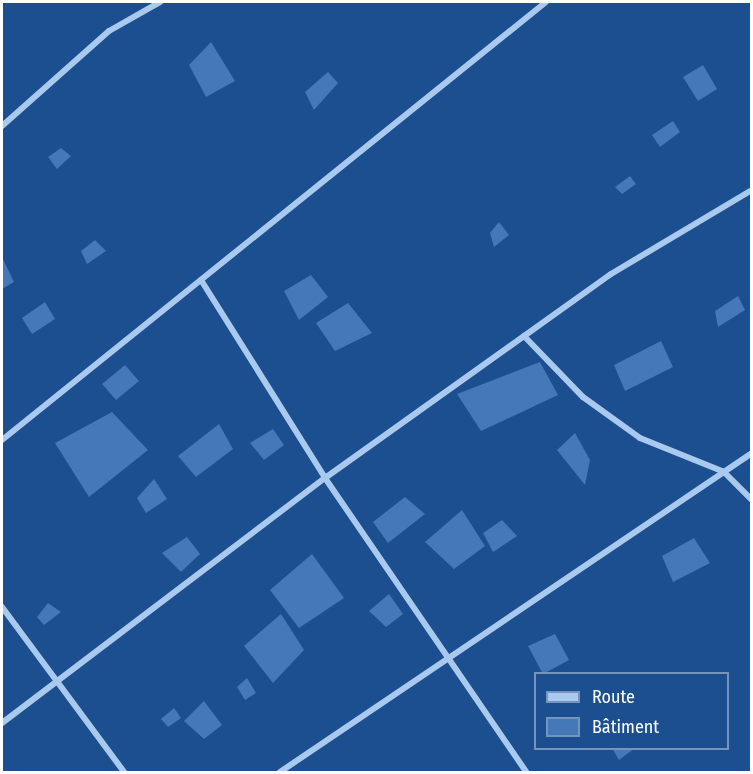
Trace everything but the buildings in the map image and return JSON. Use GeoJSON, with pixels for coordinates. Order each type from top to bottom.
{"type":"FeatureCollection","features":[{"type":"Feature","properties":{"kind":"street"},"geometry":{"type":"LineString","coordinates":[[2,126],[109,31],[160,2]]}},
{"type":"Feature","properties":{"kind":"street"},"geometry":{"type":"LineString","coordinates":[[2,440],[546,2]]}},
{"type":"Feature","properties":{"kind":"street"},"geometry":{"type":"LineString","coordinates":[[2,723],[55,680],[324,478],[611,274],[752,190]]}},
{"type":"Feature","properties":{"kind":"street"},"geometry":{"type":"LineString","coordinates":[[201,280],[324,478],[526,772]]}},
{"type":"Feature","properties":{"kind":"street"},"geometry":{"type":"LineString","coordinates":[[524,336],[583,397],[640,438],[723,472],[752,500]]}},
{"type":"Feature","properties":{"kind":"street"},"geometry":{"type":"LineString","coordinates":[[280,772],[752,453]]}},
{"type":"Feature","properties":{"kind":"street"},"geometry":{"type":"LineString","coordinates":[[2,607],[124,772]]}}]}
